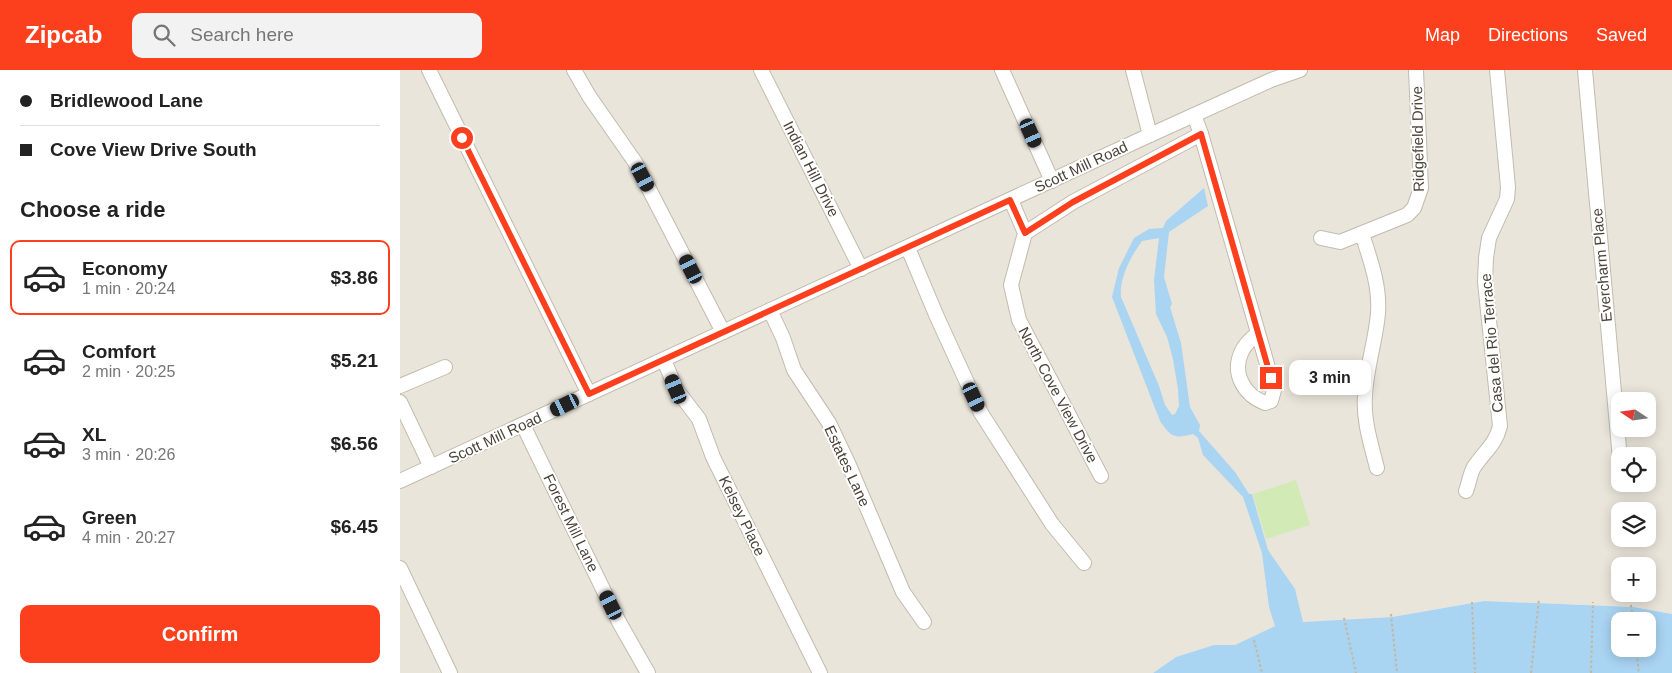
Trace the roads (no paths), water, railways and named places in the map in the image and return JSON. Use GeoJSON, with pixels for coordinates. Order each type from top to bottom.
{"type":"FeatureCollection","features":[{"type":"Feature","properties":{"kind":"street"},"geometry":{"type":"LineString","coordinates":[[429,70],[589,394]]}},
{"type":"Feature","properties":{"kind":"street"},"geometry":{"type":"LineString","coordinates":[[574,70],[588,96],[635,162],[723,332]]}},
{"type":"Feature","properties":{"kind":"street","name":"Indian Hill Drive"},"geometry":{"type":"LineString","coordinates":[[761,70],[861,269]]}},
{"type":"Feature","properties":{"kind":"street"},"geometry":{"type":"LineString","coordinates":[[1002,70],[1052,181]]}},
{"type":"Feature","properties":{"kind":"street"},"geometry":{"type":"LineString","coordinates":[[1133,70],[1150,135]]}},
{"type":"Feature","properties":{"kind":"street","name":"Scott Mill Road"},"geometry":{"type":"LineString","coordinates":[[400,482],[1270,80],[1300,70]]}},
{"type":"Feature","properties":{"kind":"street","name":"Ridgefield Drive"},"geometry":{"type":"LineString","coordinates":[[1321,238],[1340,242],[1362,234],[1407,215],[1419,199],[1421,188],[1416,70]]}},
{"type":"Feature","properties":{"kind":"street","name":"Casa del Rio Terrace"},"geometry":{"type":"LineString","coordinates":[[1466,491],[1473,468],[1492,446],[1500,426],[1486,282],[1486,258],[1490,238],[1507,199],[1508,187],[1498,70]]}},
{"type":"Feature","properties":{"kind":"street","name":"Evercharm Place"},"geometry":{"type":"LineString","coordinates":[[1585,70],[1619,447]]}},
{"type":"Feature","properties":{"kind":"street"},"geometry":{"type":"LineString","coordinates":[[1194,115],[1201,134],[1271,378],[1273,397],[1271,401],[1265,403],[1248,394],[1240,379],[1238,365],[1242,350],[1258,333]]}},
{"type":"Feature","properties":{"kind":"street"},"geometry":{"type":"LineString","coordinates":[[1010,200],[1025,233],[1073,202],[1201,134]]}},
{"type":"Feature","properties":{"kind":"street","name":"North Cove View Drive"},"geometry":{"type":"LineString","coordinates":[[1025,233],[1012,285],[1018,320],[1101,476]]}},
{"type":"Feature","properties":{"kind":"street"},"geometry":{"type":"LineString","coordinates":[[1362,234],[1373,269],[1377,290],[1378,312],[1364,396],[1366,424],[1377,468]]}},
{"type":"Feature","properties":{"kind":"street"},"geometry":{"type":"LineString","coordinates":[[908,248],[981,413],[1052,524],[1084,563]]}},
{"type":"Feature","properties":{"kind":"street","name":"Estates Lane"},"geometry":{"type":"LineString","coordinates":[[770,310],[783,338],[794,370],[829,423],[845,455],[902,592],[924,622]]}},
{"type":"Feature","properties":{"kind":"street","name":"Kelsey Place"},"geometry":{"type":"LineString","coordinates":[[664,360],[676,389],[699,419],[713,457],[820,673]]}},
{"type":"Feature","properties":{"kind":"street"},"geometry":{"type":"LineString","coordinates":[[400,386],[445,367]]}},
{"type":"Feature","properties":{"kind":"street"},"geometry":{"type":"LineString","coordinates":[[400,402],[431,467]]}},
{"type":"Feature","properties":{"kind":"street","name":"Forest Mill Lane"},"geometry":{"type":"LineString","coordinates":[[523,425],[620,622],[648,673]]}},
{"type":"Feature","properties":{"kind":"street"},"geometry":{"type":"LineString","coordinates":[[400,568],[450,673]]}},
{"type":"Feature","properties":{"kind":"water"},"geometry":{"type":"Polygon","coordinates":[[[1204,188],[1208,206],[1169,232],[1164,277],[1172,304],[1170,307],[1181,343],[1190,407],[1200,425],[1199,431],[1235,472],[1249,494],[1252,494],[1268,550],[1295,589],[1303,622],[1392,617],[1484,601],[1634,607],[1672,614],[1672,673],[1153,673],[1176,657],[1214,645],[1235,645],[1275,626],[1269,607],[1262,553],[1243,497],[1203,455],[1198,438],[1193,434],[1174,435],[1160,421],[1112,297],[1119,268],[1134,238],[1149,229],[1163,228],[1166,221],[1204,188]],[[1159,238],[1142,241],[1138,247],[1124,275],[1121,297],[1159,386],[1165,405],[1172,415],[1175,414],[1179,406],[1178,389],[1167,337],[1156,314],[1154,280],[1159,238]]]}}]}
